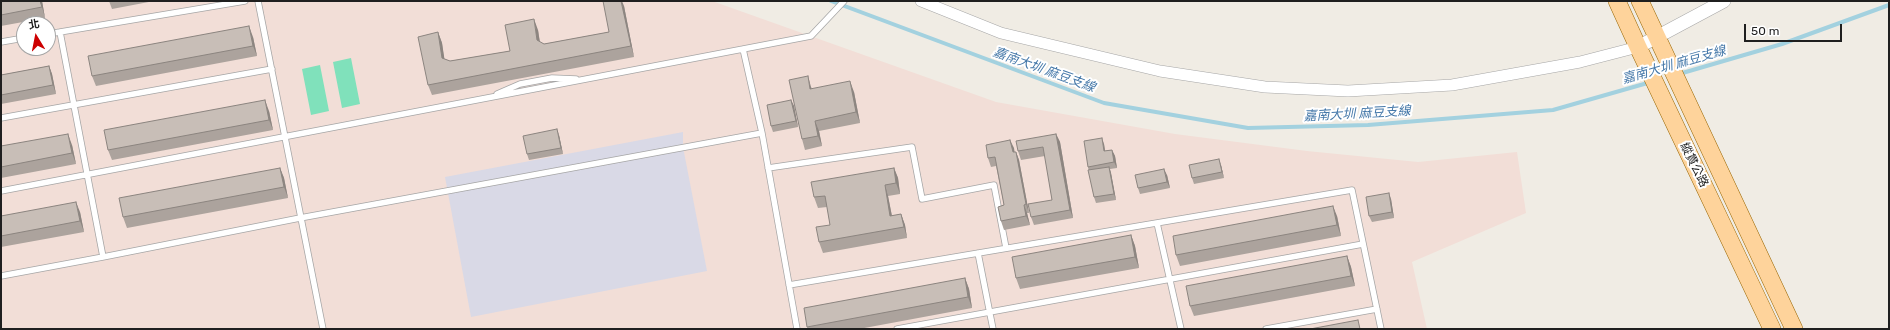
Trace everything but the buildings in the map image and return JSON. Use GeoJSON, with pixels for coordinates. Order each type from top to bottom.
{"type":"FeatureCollection","features":[{"type":"Feature","properties":{"kind":"main road","name":"縱貫公路"},"geometry":{"type":"LineString","coordinates":[[1617,1],[1772,329]]}},
{"type":"Feature","properties":{"kind":"main road","name":"縱貫公路"},"geometry":{"type":"LineString","coordinates":[[1640,1],[1794,329]]}},
{"type":"Feature","properties":{"kind":"street"},"geometry":{"type":"LineString","coordinates":[[921,1],[1001,33],[1160,71],[1265,87],[1348,91],[1452,85],[1580,62],[1638,48],[1724,1]]}},
{"type":"Feature","properties":{"kind":"lane"},"geometry":{"type":"LineString","coordinates":[[56,33],[245,1]]}},
{"type":"Feature","properties":{"kind":"lane"},"geometry":{"type":"LineString","coordinates":[[258,1],[286,137],[322,329]]}},
{"type":"Feature","properties":{"kind":"lane"},"geometry":{"type":"LineString","coordinates":[[1,191],[811,36],[844,1]]}},
{"type":"Feature","properties":{"kind":"lane"},"geometry":{"type":"LineString","coordinates":[[60,32],[103,257]]}},
{"type":"Feature","properties":{"kind":"lane"},"geometry":{"type":"LineString","coordinates":[[1,42],[16,39]]}},
{"type":"Feature","properties":{"kind":"lane"},"geometry":{"type":"LineString","coordinates":[[743,49],[762,133],[797,329]]}},
{"type":"Feature","properties":{"kind":"lane"},"geometry":{"type":"LineString","coordinates":[[1,118],[272,68]]}},
{"type":"Feature","properties":{"kind":"lane"},"geometry":{"type":"LineString","coordinates":[[1,276],[300,218],[762,133]]}},
{"type":"Feature","properties":{"kind":"lane"},"geometry":{"type":"LineString","coordinates":[[768,168],[912,147],[922,199],[994,185],[1006,248]]}},
{"type":"Feature","properties":{"kind":"lane"},"geometry":{"type":"LineString","coordinates":[[789,285],[1352,190],[1381,329]]}},
{"type":"Feature","properties":{"kind":"lane"},"geometry":{"type":"LineString","coordinates":[[1157,223],[1181,329]]}},
{"type":"Feature","properties":{"kind":"lane"},"geometry":{"type":"LineString","coordinates":[[897,329],[1364,244]]}},
{"type":"Feature","properties":{"kind":"lane"},"geometry":{"type":"LineString","coordinates":[[978,253],[993,329]]}},
{"type":"Feature","properties":{"kind":"lane"},"geometry":{"type":"LineString","coordinates":[[1266,329],[1377,308]]}},
{"type":"Feature","properties":{"kind":"shaded area"},"geometry":{"type":"Polygon","coordinates":[[[1,1],[712,1],[996,102],[1175,134],[1307,151],[1418,162],[1517,152],[1526,213],[1412,262],[1427,329],[1,329],[1,1]]]}},
{"type":"Feature","properties":{"kind":"shaded area"},"geometry":{"type":"Polygon","coordinates":[[[683,132],[683,147],[707,271],[471,317],[445,177],[683,132]]]}},
{"type":"Feature","properties":{"kind":"green space"},"geometry":{"type":"Polygon","coordinates":[[[351,58],[360,104],[342,108],[333,62],[351,58]]]}},
{"type":"Feature","properties":{"kind":"green space"},"geometry":{"type":"Polygon","coordinates":[[[320,65],[329,111],[311,115],[302,69],[320,65]]]}},
{"type":"Feature","properties":{"kind":"waterway","name":"嘉南大圳 麻豆支線"},"geometry":{"type":"LineString","coordinates":[[831,1],[1104,103],[1248,128],[1368,125],[1553,110],[1651,82]]}},
{"type":"Feature","properties":{"kind":"waterway","name":"嘉南大圳 麻豆支線"},"geometry":{"type":"LineString","coordinates":[[1679,74],[1782,44],[1889,5]]}}]}
